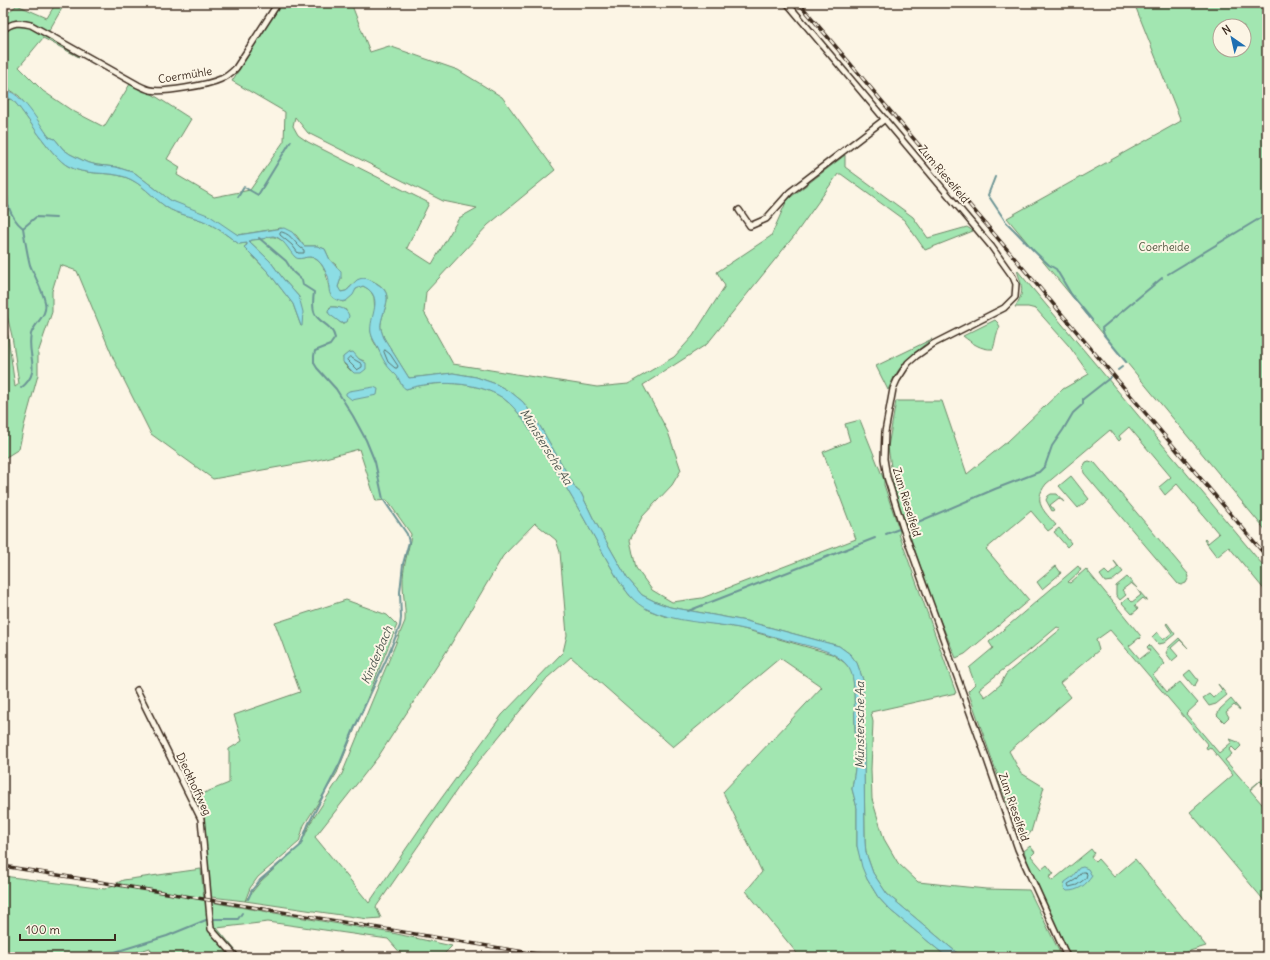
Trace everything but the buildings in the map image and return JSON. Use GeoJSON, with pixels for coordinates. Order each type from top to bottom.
{"type":"FeatureCollection","features":[{"type":"Feature","properties":{"kind":"street","name":"Coermühle"},"geometry":{"type":"LineString","coordinates":[[3,30],[9,25],[20,22],[31,25],[138,85],[151,90],[171,90],[211,83],[222,79],[232,72],[278,3]]}},
{"type":"Feature","properties":{"kind":"street","name":"Zum Rieselfeld"},"geometry":{"type":"LineString","coordinates":[[787,3],[991,246],[1010,272],[1016,284],[1015,297],[1004,308],[933,344],[908,363],[893,389],[885,432],[884,459],[887,477],[901,522],[1018,849],[1067,957]]}},
{"type":"Feature","properties":{"kind":"street"},"geometry":{"type":"LineString","coordinates":[[739,210],[750,226],[766,219],[790,192],[885,119]]}},
{"type":"Feature","properties":{"kind":"street","name":"Dieckhoffweg"},"geometry":{"type":"LineString","coordinates":[[137,690],[201,819],[211,928],[236,957]]}},
{"type":"Feature","properties":{"kind":"green space"},"geometry":{"type":"Polygon","coordinates":[[[56,3],[65,3],[46,36],[79,57],[43,38],[19,67],[43,91],[71,110],[104,127],[130,84],[152,94],[191,119],[167,159],[180,167],[177,175],[214,197],[250,190],[284,141],[285,112],[232,81],[281,3],[351,3],[370,52],[389,46],[458,70],[502,97],[555,170],[488,225],[426,292],[424,312],[453,364],[597,387],[628,384],[674,357],[693,336],[725,286],[717,272],[771,236],[787,200],[845,155],[845,167],[913,217],[928,238],[967,227],[973,231],[925,250],[904,220],[841,174],[838,174],[794,236],[707,344],[643,385],[668,432],[681,470],[672,485],[642,517],[630,540],[636,568],[652,590],[672,602],[702,598],[856,539],[823,452],[850,441],[845,424],[860,420],[884,480],[884,485],[900,532],[899,534],[956,693],[871,712],[873,722],[871,769],[872,799],[884,839],[898,863],[918,882],[986,889],[1029,890],[1062,957],[962,957],[887,894],[873,873],[866,853],[863,680],[857,663],[850,654],[839,646],[746,621],[670,607],[642,595],[627,578],[593,518],[581,493],[576,489],[537,421],[523,402],[512,393],[496,384],[476,377],[453,373],[409,378],[384,338],[382,332],[381,323],[387,297],[383,288],[378,284],[369,280],[361,279],[355,282],[346,291],[340,292],[338,287],[341,278],[336,265],[330,260],[325,249],[317,246],[304,246],[296,235],[281,228],[238,235],[170,200],[135,173],[116,167],[86,162],[70,154],[63,149],[55,139],[49,137],[19,96],[3,85],[3,17],[17,5],[47,18],[56,3]],[[295,117],[293,126],[298,135],[308,142],[429,203],[407,248],[432,264],[459,218],[477,208],[443,201],[308,133],[295,117]]]}},
{"type":"Feature","properties":{"kind":"green space","name":"Coerheide"},"geometry":{"type":"Polygon","coordinates":[[[1134,3],[1267,3],[1267,532],[1007,218],[1181,121],[1134,3]]]}},
{"type":"Feature","properties":{"kind":"green space"},"geometry":{"type":"Polygon","coordinates":[[[3,98],[13,100],[55,155],[68,166],[82,171],[125,177],[142,186],[171,210],[206,222],[219,229],[239,244],[246,243],[247,245],[244,247],[269,273],[293,304],[301,326],[299,297],[270,261],[249,241],[276,237],[284,242],[296,257],[310,257],[317,260],[324,269],[330,291],[337,299],[343,302],[347,300],[359,287],[363,286],[370,290],[374,297],[375,313],[371,331],[373,340],[389,368],[397,375],[400,382],[406,389],[417,386],[443,383],[469,385],[493,392],[510,404],[525,423],[573,499],[619,581],[630,596],[648,610],[664,616],[740,628],[832,654],[845,663],[853,676],[856,762],[852,789],[857,808],[857,846],[867,879],[878,897],[890,910],[947,957],[800,957],[746,891],[762,872],[723,792],[822,687],[780,658],[673,747],[571,657],[547,678],[465,778],[376,907],[381,918],[368,919],[245,901],[261,881],[300,846],[311,822],[342,774],[405,621],[403,578],[411,534],[387,500],[376,501],[359,449],[318,460],[213,479],[151,434],[114,360],[77,271],[60,265],[52,291],[52,312],[38,353],[38,375],[19,449],[3,459],[3,316],[8,336],[15,387],[19,384],[12,336],[3,299],[3,204],[7,194],[3,168],[3,98]],[[330,307],[328,312],[341,323],[344,323],[346,310],[330,307]],[[351,352],[343,357],[344,364],[351,371],[364,361],[359,359],[351,352]],[[535,523],[503,556],[448,649],[378,757],[315,837],[369,903],[427,818],[502,715],[563,652],[567,635],[560,552],[556,540],[535,523]]]}},
{"type":"Feature","properties":{"kind":"green space"},"geometry":{"type":"Polygon","coordinates":[[[1017,270],[1267,570],[1267,593],[1229,547],[1217,557],[1204,540],[1205,539],[1208,543],[1219,534],[1177,484],[1165,495],[1159,487],[1171,477],[1129,427],[1119,436],[1121,439],[1119,441],[1110,430],[1046,484],[1042,490],[1040,496],[1041,506],[1056,525],[1048,531],[1031,511],[986,549],[1029,600],[965,654],[956,658],[934,606],[895,493],[888,447],[896,401],[942,401],[967,474],[1008,441],[1063,389],[1089,374],[1069,346],[1036,309],[1028,307],[1015,307],[1022,289],[1017,270]]]}},
{"type":"Feature","properties":{"kind":"green space"},"geometry":{"type":"Polygon","coordinates":[[[995,320],[1000,327],[993,349],[981,347],[963,336],[995,320]]]}},
{"type":"Feature","properties":{"kind":"green space"},"geometry":{"type":"Polygon","coordinates":[[[932,339],[917,350],[906,361],[896,373],[888,390],[876,366],[932,339]]]}},
{"type":"Feature","properties":{"kind":"green space"},"geometry":{"type":"Polygon","coordinates":[[[1089,461],[1095,463],[1188,574],[1189,577],[1186,583],[1181,585],[1178,584],[1084,473],[1083,467],[1086,462],[1089,461]]]}},
{"type":"Feature","properties":{"kind":"green space"},"geometry":{"type":"Polygon","coordinates":[[[1071,476],[1089,499],[1078,508],[1059,486],[1071,476]]]}},
{"type":"Feature","properties":{"kind":"green space"},"geometry":{"type":"Polygon","coordinates":[[[1051,494],[1057,494],[1064,502],[1059,498],[1050,505],[1054,510],[1052,511],[1046,500],[1051,494]]]}},
{"type":"Feature","properties":{"kind":"green space"},"geometry":{"type":"Polygon","coordinates":[[[1059,528],[1071,543],[1067,547],[1054,532],[1059,528]]]}},
{"type":"Feature","properties":{"kind":"green space"},"geometry":{"type":"Polygon","coordinates":[[[1114,561],[1123,572],[1112,581],[1105,582],[1100,575],[1105,571],[1109,575],[1118,567],[1114,561]]]}},
{"type":"Feature","properties":{"kind":"green space"},"geometry":{"type":"Polygon","coordinates":[[[1056,566],[1061,573],[1042,589],[1037,582],[1056,566]]]}},
{"type":"Feature","properties":{"kind":"green space"},"geometry":{"type":"Polygon","coordinates":[[[1078,566],[1081,570],[1068,582],[1070,583],[1086,569],[1140,635],[1140,639],[1139,638],[1129,646],[1140,659],[1150,651],[1147,647],[1149,645],[1165,664],[1153,675],[1167,692],[1180,682],[1198,703],[1186,714],[1219,753],[1232,742],[1230,739],[1238,742],[1241,746],[1236,751],[1232,747],[1229,750],[1232,754],[1225,760],[1250,789],[1262,779],[1267,778],[1267,781],[1263,784],[1260,781],[1250,790],[1267,810],[1267,904],[1190,812],[1233,775],[1210,747],[1207,749],[1206,747],[1208,745],[1110,630],[1096,640],[1099,650],[1060,683],[1071,697],[1009,751],[1021,773],[1044,787],[1031,832],[1026,838],[1020,839],[968,691],[975,684],[969,668],[993,648],[989,642],[1078,566]],[[1057,627],[1024,655],[1019,657],[979,689],[985,697],[1000,685],[1006,674],[1061,629],[1057,627]]]}},
{"type":"Feature","properties":{"kind":"green space"},"geometry":{"type":"Polygon","coordinates":[[[1127,577],[1137,588],[1131,583],[1122,590],[1126,595],[1120,600],[1116,595],[1116,586],[1127,577]]]}},
{"type":"Feature","properties":{"kind":"green space"},"geometry":{"type":"Polygon","coordinates":[[[1137,589],[1147,601],[1143,598],[1135,605],[1138,609],[1132,614],[1122,603],[1128,598],[1132,602],[1141,595],[1137,589]]]}},
{"type":"Feature","properties":{"kind":"green space"},"geometry":{"type":"Polygon","coordinates":[[[346,600],[387,615],[397,625],[337,773],[304,825],[299,842],[258,877],[250,888],[245,901],[211,897],[204,819],[194,797],[229,783],[229,749],[242,741],[234,715],[300,692],[275,623],[346,600]]]}},
{"type":"Feature","properties":{"kind":"green space"},"geometry":{"type":"Polygon","coordinates":[[[1167,623],[1175,634],[1164,643],[1158,644],[1152,637],[1157,632],[1163,640],[1172,633],[1166,624],[1167,623]]]}},
{"type":"Feature","properties":{"kind":"green space"},"geometry":{"type":"Polygon","coordinates":[[[1179,638],[1188,648],[1180,640],[1171,648],[1178,656],[1172,661],[1166,653],[1169,647],[1179,638]]]}},
{"type":"Feature","properties":{"kind":"green space"},"geometry":{"type":"Polygon","coordinates":[[[1190,670],[1198,680],[1194,687],[1184,675],[1190,670]]]}},
{"type":"Feature","properties":{"kind":"green space"},"geometry":{"type":"Polygon","coordinates":[[[1218,684],[1227,695],[1216,704],[1209,706],[1203,698],[1209,694],[1213,698],[1222,690],[1218,684]]]}},
{"type":"Feature","properties":{"kind":"green space"},"geometry":{"type":"Polygon","coordinates":[[[1231,699],[1240,710],[1234,705],[1226,712],[1229,717],[1224,722],[1217,715],[1220,709],[1231,699]]]}},
{"type":"Feature","properties":{"kind":"green space"},"geometry":{"type":"Polygon","coordinates":[[[1030,846],[1035,852],[1031,856],[1042,869],[1047,865],[1054,874],[1049,877],[1052,881],[1091,849],[1094,853],[1091,857],[1095,862],[1098,859],[1114,877],[1135,859],[1206,946],[1170,957],[1071,957],[1031,873],[1024,851],[1030,846]]]}},
{"type":"Feature","properties":{"kind":"green space"},"geometry":{"type":"Polygon","coordinates":[[[201,869],[204,901],[392,933],[452,946],[441,957],[404,957],[388,939],[268,922],[217,928],[241,957],[153,957],[150,948],[121,957],[3,957],[3,876],[105,889],[123,880],[201,869]]]}},
{"type":"Feature","properties":{"kind":"water","name":"Münstersche Aa"},"geometry":{"type":"Polygon","coordinates":[[[3,88],[11,91],[24,102],[49,137],[55,139],[63,149],[70,154],[86,162],[116,167],[135,173],[170,200],[210,216],[238,235],[284,228],[292,232],[304,246],[317,246],[325,249],[330,260],[341,272],[338,287],[341,292],[346,291],[361,278],[368,279],[380,286],[387,295],[381,323],[382,332],[384,338],[409,378],[453,373],[476,377],[496,384],[512,393],[523,402],[537,421],[576,489],[581,493],[593,518],[627,578],[642,595],[670,607],[746,621],[839,646],[850,654],[857,663],[863,680],[865,842],[866,853],[873,873],[887,894],[962,957],[947,957],[890,910],[878,897],[867,879],[862,867],[857,846],[857,808],[852,789],[856,762],[853,678],[851,671],[841,659],[824,650],[739,628],[681,620],[658,614],[642,607],[631,597],[619,581],[573,499],[521,416],[503,398],[493,392],[469,385],[443,383],[417,386],[406,389],[402,386],[382,358],[372,336],[371,327],[375,301],[374,296],[370,291],[363,286],[356,289],[353,295],[346,301],[337,300],[333,298],[330,293],[328,276],[318,260],[310,257],[300,259],[295,257],[277,237],[272,236],[249,241],[270,261],[299,297],[303,312],[301,326],[293,304],[269,273],[244,247],[247,243],[239,244],[219,229],[206,222],[171,210],[142,186],[125,177],[82,171],[68,166],[55,155],[13,100],[3,95],[3,88]]]}},
{"type":"Feature","properties":{"kind":"water"},"geometry":{"type":"Polygon","coordinates":[[[331,307],[345,310],[349,316],[347,322],[341,323],[329,314],[328,310],[331,307]]]}},
{"type":"Feature","properties":{"kind":"water"},"geometry":{"type":"Polygon","coordinates":[[[353,352],[359,359],[366,363],[366,369],[361,373],[354,373],[343,362],[343,357],[348,353],[353,352]]]}},
{"type":"Feature","properties":{"kind":"water"},"geometry":{"type":"Polygon","coordinates":[[[374,387],[378,389],[377,395],[352,400],[346,395],[349,391],[374,387]]]}},
{"type":"Feature","properties":{"kind":"water"},"geometry":{"type":"Polygon","coordinates":[[[1083,867],[1088,869],[1092,876],[1081,887],[1075,890],[1067,891],[1064,888],[1065,882],[1072,877],[1079,868],[1083,867]]]}},
{"type":"Feature","properties":{"kind":"waterway"},"geometry":{"type":"LineString","coordinates":[[1263,3],[1267,15]]}},
{"type":"Feature","properties":{"kind":"waterway"},"geometry":{"type":"LineString","coordinates":[[238,197],[244,187],[258,195],[291,141]]}},
{"type":"Feature","properties":{"kind":"waterway"},"geometry":{"type":"LineString","coordinates":[[3,154],[8,205],[10,212],[23,228],[30,265],[45,302],[45,311],[31,334],[30,349],[33,369],[28,382],[21,388]]}},
{"type":"Feature","properties":{"kind":"waterway"},"geometry":{"type":"LineString","coordinates":[[995,177],[988,195],[1006,222],[1034,251],[1049,265],[1056,269],[1071,294],[1092,320]]}},
{"type":"Feature","properties":{"kind":"waterway"},"geometry":{"type":"LineString","coordinates":[[1168,274],[1267,214]]}},
{"type":"Feature","properties":{"kind":"waterway"},"geometry":{"type":"LineString","coordinates":[[23,228],[36,217],[56,218]]}},
{"type":"Feature","properties":{"kind":"waterway","name":"Kinderbach"},"geometry":{"type":"LineString","coordinates":[[248,899],[252,890],[260,880],[300,846],[308,825],[340,763],[400,626],[400,592],[403,564],[409,542],[407,534],[383,499],[375,462],[366,440],[336,389],[314,363],[315,351],[330,345],[335,338],[329,327],[320,320],[314,312],[314,292],[303,285],[302,280],[293,272],[286,261],[259,238]]}},
{"type":"Feature","properties":{"kind":"waterway"},"geometry":{"type":"LineString","coordinates":[[1126,362],[1104,335],[1102,328],[1162,278]]}},
{"type":"Feature","properties":{"kind":"waterway"},"geometry":{"type":"LineString","coordinates":[[1118,370],[1122,367]]}},
{"type":"Feature","properties":{"kind":"waterway"},"geometry":{"type":"LineString","coordinates":[[911,525],[1039,472],[1045,466],[1052,446],[1073,413],[1083,404],[1083,399],[1111,377]]}},
{"type":"Feature","properties":{"kind":"waterway"},"geometry":{"type":"LineString","coordinates":[[886,534],[899,529]]}},
{"type":"Feature","properties":{"kind":"waterway"},"geometry":{"type":"LineString","coordinates":[[688,611],[875,538]]}},
{"type":"Feature","properties":{"kind":"waterway","name":"Kinderbach"},"geometry":{"type":"LineString","coordinates":[[93,957],[167,936],[206,920],[238,919],[242,913]]}},
{"type":"Feature","properties":{"kind":"railway"},"geometry":{"type":"LineString","coordinates":[[799,3],[1267,557]]}},
{"type":"Feature","properties":{"kind":"railway"},"geometry":{"type":"LineString","coordinates":[[3,866],[555,957]]}}]}
